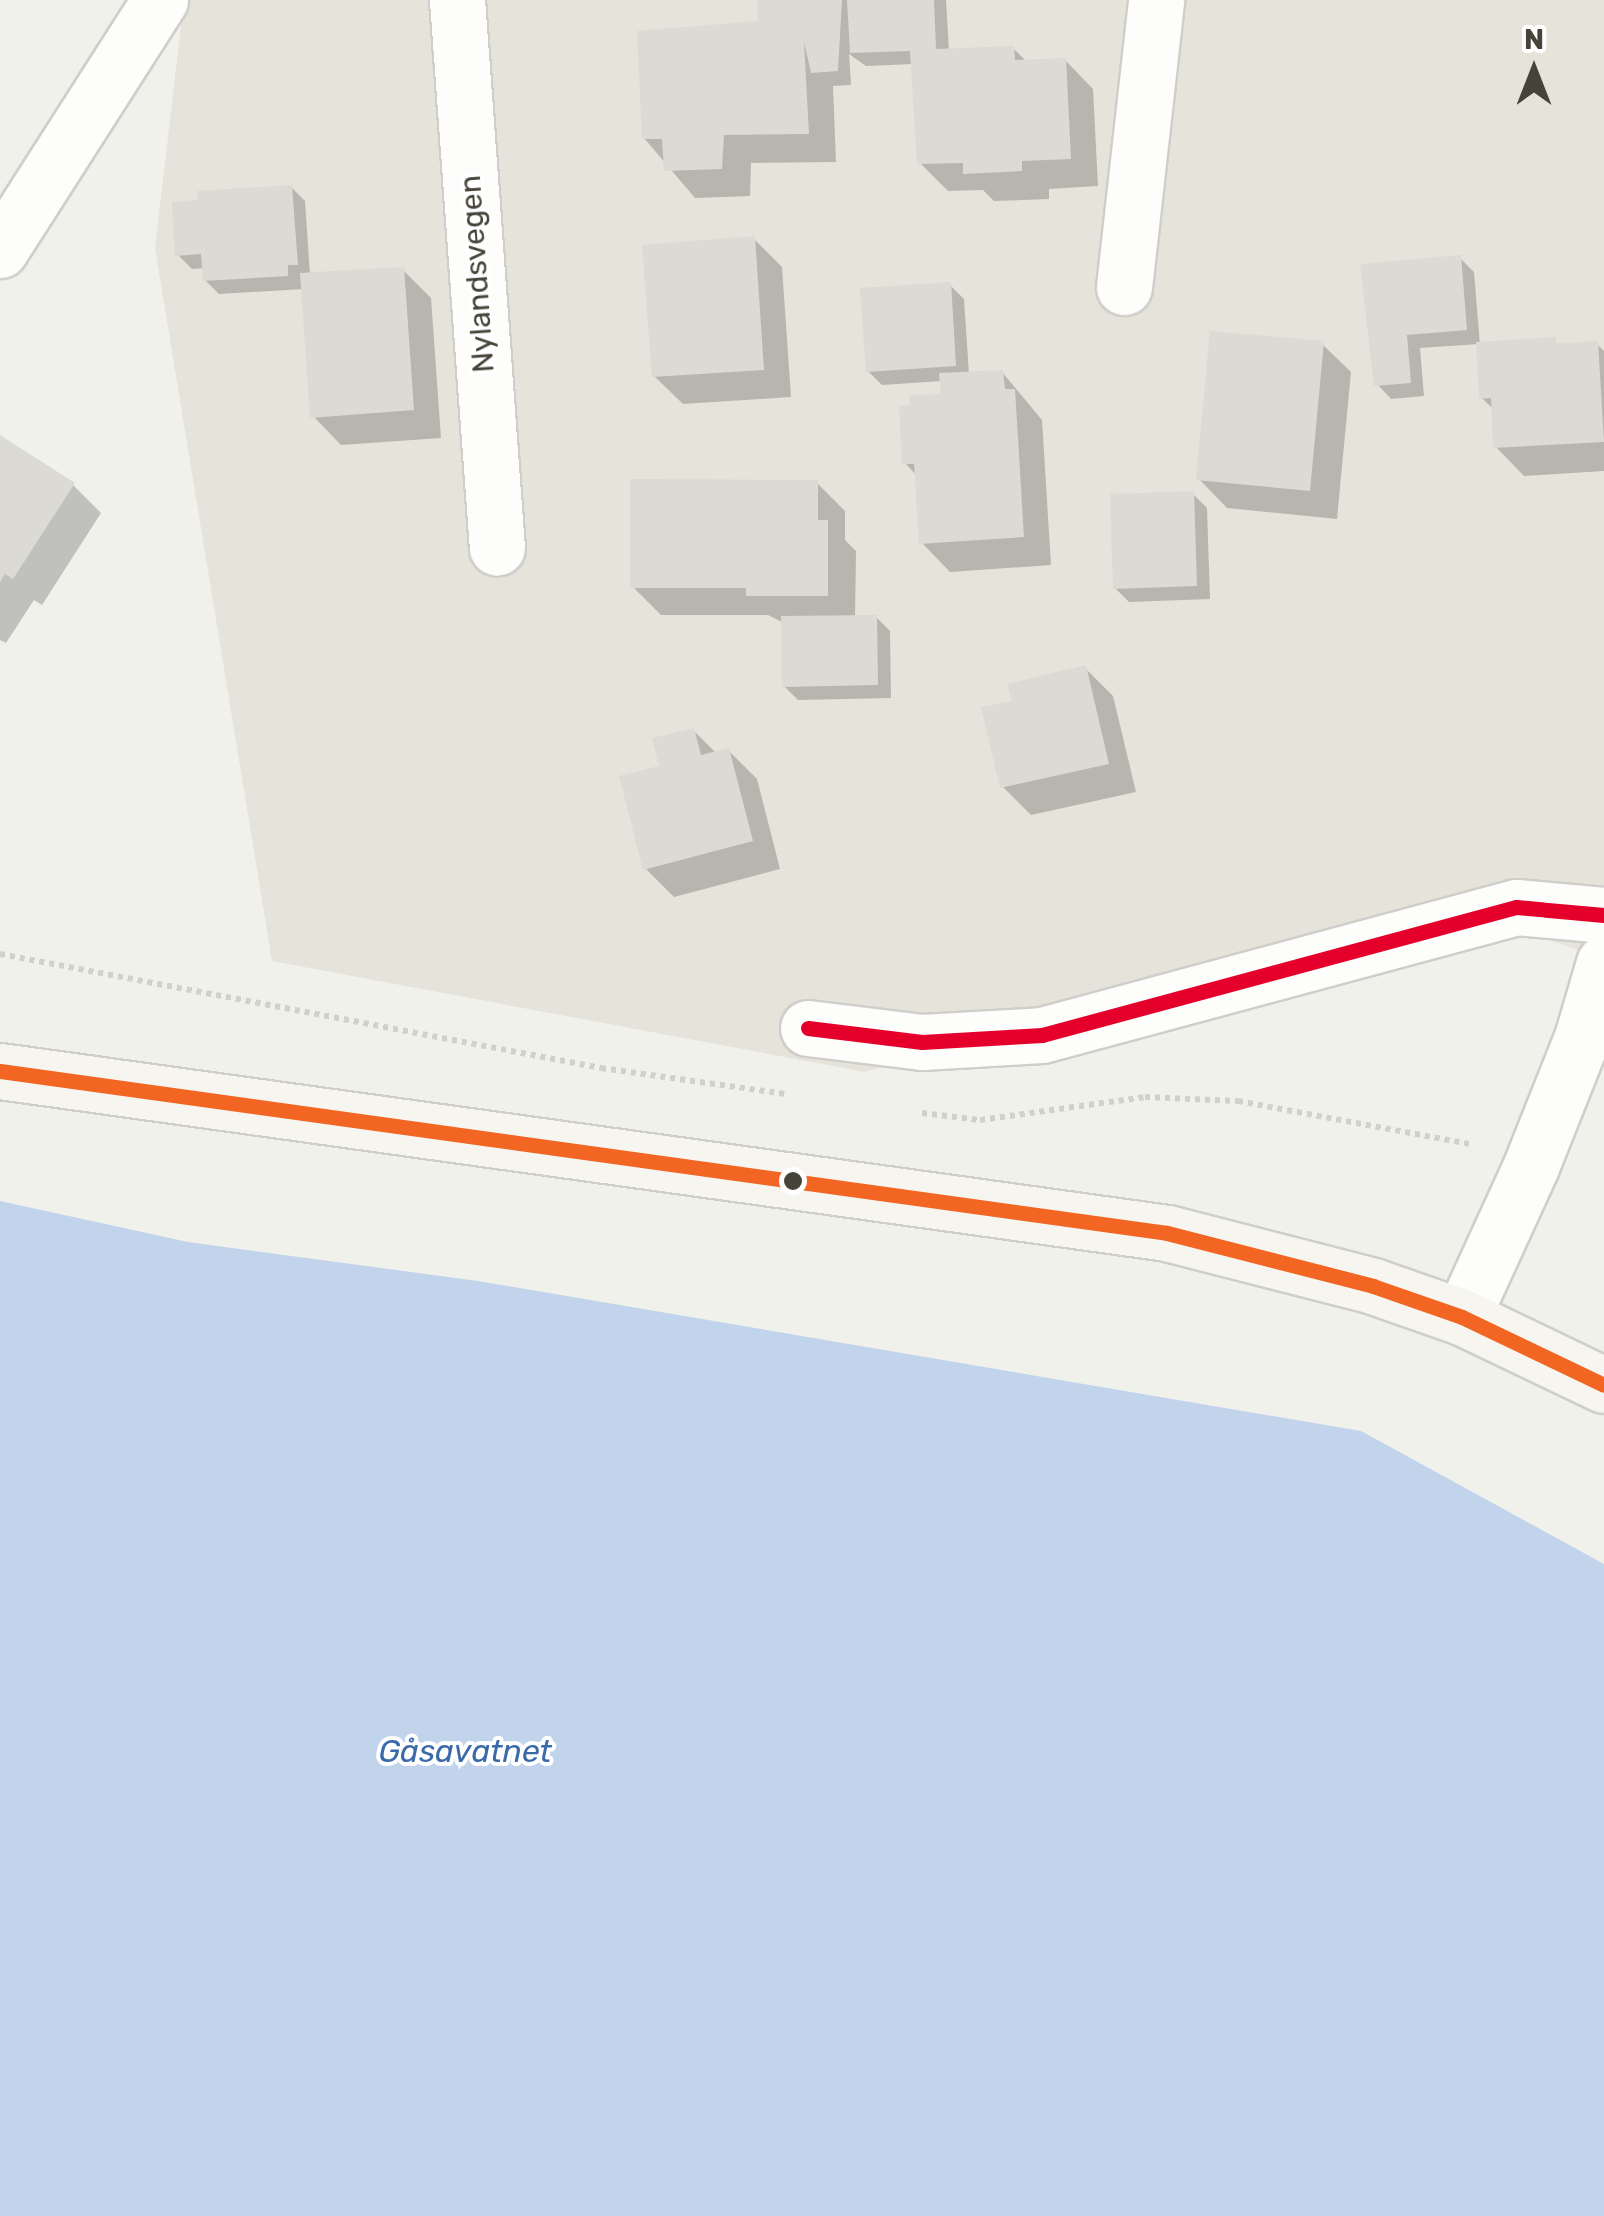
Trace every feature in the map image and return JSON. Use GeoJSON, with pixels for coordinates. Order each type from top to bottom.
{"type":"FeatureCollection","features":[{"type":"Feature","properties":{"kind":"main road"},"geometry":{"type":"LineString","coordinates":[[0,1071],[1167,1233],[1277,1256],[1462,1317],[1604,1385]]}},
{"type":"Feature","properties":{"kind":"street"},"geometry":{"type":"LineString","coordinates":[[0,250],[160,0]]}},
{"type":"Feature","properties":{"kind":"street","name":"Nylandsvegen"},"geometry":{"type":"LineString","coordinates":[[457,0],[497,548]]}},
{"type":"Feature","properties":{"kind":"street"},"geometry":{"type":"LineString","coordinates":[[1124,287],[1156,0]]}},
{"type":"Feature","properties":{"kind":"street"},"geometry":{"type":"LineString","coordinates":[[808,1028],[922,1042],[1042,1034],[1516,906],[1604,915]]}},
{"type":"Feature","properties":{"kind":"street"},"geometry":{"type":"LineString","coordinates":[[1462,1317],[1593,1042],[1604,963]]}},
{"type":"Feature","properties":{"kind":"path"},"geometry":{"type":"LineString","coordinates":[[0,954],[601,1068],[797,1096]]}},
{"type":"Feature","properties":{"kind":"path"},"geometry":{"type":"LineString","coordinates":[[912,1112],[980,1120],[1145,1098],[1238,1101],[1485,1147]]}},
{"type":"Feature","properties":{"kind":"shaded area"},"geometry":{"type":"Polygon","coordinates":[[[184,0],[1604,0],[1604,960],[1510,925],[1159,988],[865,1072],[272,961],[155,248],[184,0]]]}},
{"type":"Feature","properties":{"kind":"water","name":"Gåsavatnet"},"geometry":{"type":"Polygon","coordinates":[[[0,1201],[188,1242],[478,1281],[1361,1431],[1604,1564],[1604,2216],[0,2216],[0,1201]]]}},
{"type":"Feature","properties":{"kind":"building"},"geometry":{"type":"Polygon","coordinates":[[[757,0],[842,0],[838,71],[811,73],[804,42],[809,134],[724,135],[722,169],[664,171],[662,139],[642,139],[637,31],[758,21],[757,0]]]}},
{"type":"Feature","properties":{"kind":"building"},"geometry":{"type":"Polygon","coordinates":[[[847,0],[934,0],[936,49],[1014,46],[1015,60],[1066,58],[1071,159],[1022,161],[1022,171],[963,174],[963,163],[917,164],[910,51],[850,53],[847,0]]]}},
{"type":"Feature","properties":{"kind":"building"},"geometry":{"type":"Polygon","coordinates":[[[292,185],[298,265],[288,265],[288,276],[203,281],[201,254],[175,256],[172,202],[198,200],[197,191],[292,185]]]}},
{"type":"Feature","properties":{"kind":"building"},"geometry":{"type":"Polygon","coordinates":[[[755,236],[764,370],[652,377],[642,245],[755,236]]]}},
{"type":"Feature","properties":{"kind":"building"},"geometry":{"type":"Polygon","coordinates":[[[1461,255],[1467,330],[1407,335],[1411,383],[1374,386],[1360,264],[1461,255]]]}},
{"type":"Feature","properties":{"kind":"building"},"geometry":{"type":"Polygon","coordinates":[[[404,267],[414,410],[310,418],[300,273],[404,267]]]}},
{"type":"Feature","properties":{"kind":"building"},"geometry":{"type":"Polygon","coordinates":[[[951,282],[956,366],[866,372],[860,288],[951,282]]]}},
{"type":"Feature","properties":{"kind":"building"},"geometry":{"type":"Polygon","coordinates":[[[1210,331],[1324,341],[1310,491],[1196,480],[1210,331]]]}},
{"type":"Feature","properties":{"kind":"building"},"geometry":{"type":"Polygon","coordinates":[[[1556,337],[1556,344],[1598,341],[1604,442],[1493,448],[1491,398],[1479,399],[1476,342],[1556,337]]]}},
{"type":"Feature","properties":{"kind":"building"},"geometry":{"type":"Polygon","coordinates":[[[1003,370],[1005,389],[1015,389],[1024,537],[919,544],[914,464],[902,464],[899,406],[910,405],[910,395],[941,394],[939,373],[1003,370]]]}},
{"type":"Feature","properties":{"kind":"building"},"geometry":{"type":"Polygon","coordinates":[[[0,435],[75,483],[13,579],[5,574],[0,582],[0,435]]]}},
{"type":"Feature","properties":{"kind":"building"},"geometry":{"type":"Polygon","coordinates":[[[630,479],[818,480],[818,520],[828,520],[828,596],[746,596],[746,588],[630,588],[630,479]]]}},
{"type":"Feature","properties":{"kind":"building"},"geometry":{"type":"Polygon","coordinates":[[[1194,491],[1197,586],[1113,589],[1110,494],[1194,491]]]}},
{"type":"Feature","properties":{"kind":"building"},"geometry":{"type":"Polygon","coordinates":[[[877,615],[878,685],[782,687],[781,616],[877,615]]]}},
{"type":"Feature","properties":{"kind":"building"},"geometry":{"type":"Polygon","coordinates":[[[1086,665],[1109,764],[1000,788],[981,707],[1012,701],[1007,684],[1086,665]]]}},
{"type":"Feature","properties":{"kind":"building"},"geometry":{"type":"Polygon","coordinates":[[[694,728],[701,755],[729,748],[753,841],[643,870],[619,776],[659,766],[652,738],[694,728]]]}},
{"type":"Feature","properties":{"kind":"transit line"},"geometry":{"type":"LineString","coordinates":[[808,1028],[922,1042],[1042,1035],[1516,907],[1604,915]]}},
{"type":"Feature","properties":{"kind":"transit line"},"geometry":{"type":"LineString","coordinates":[[0,1071],[1167,1233],[1373,1286],[1462,1317],[1604,1385]]}}]}
